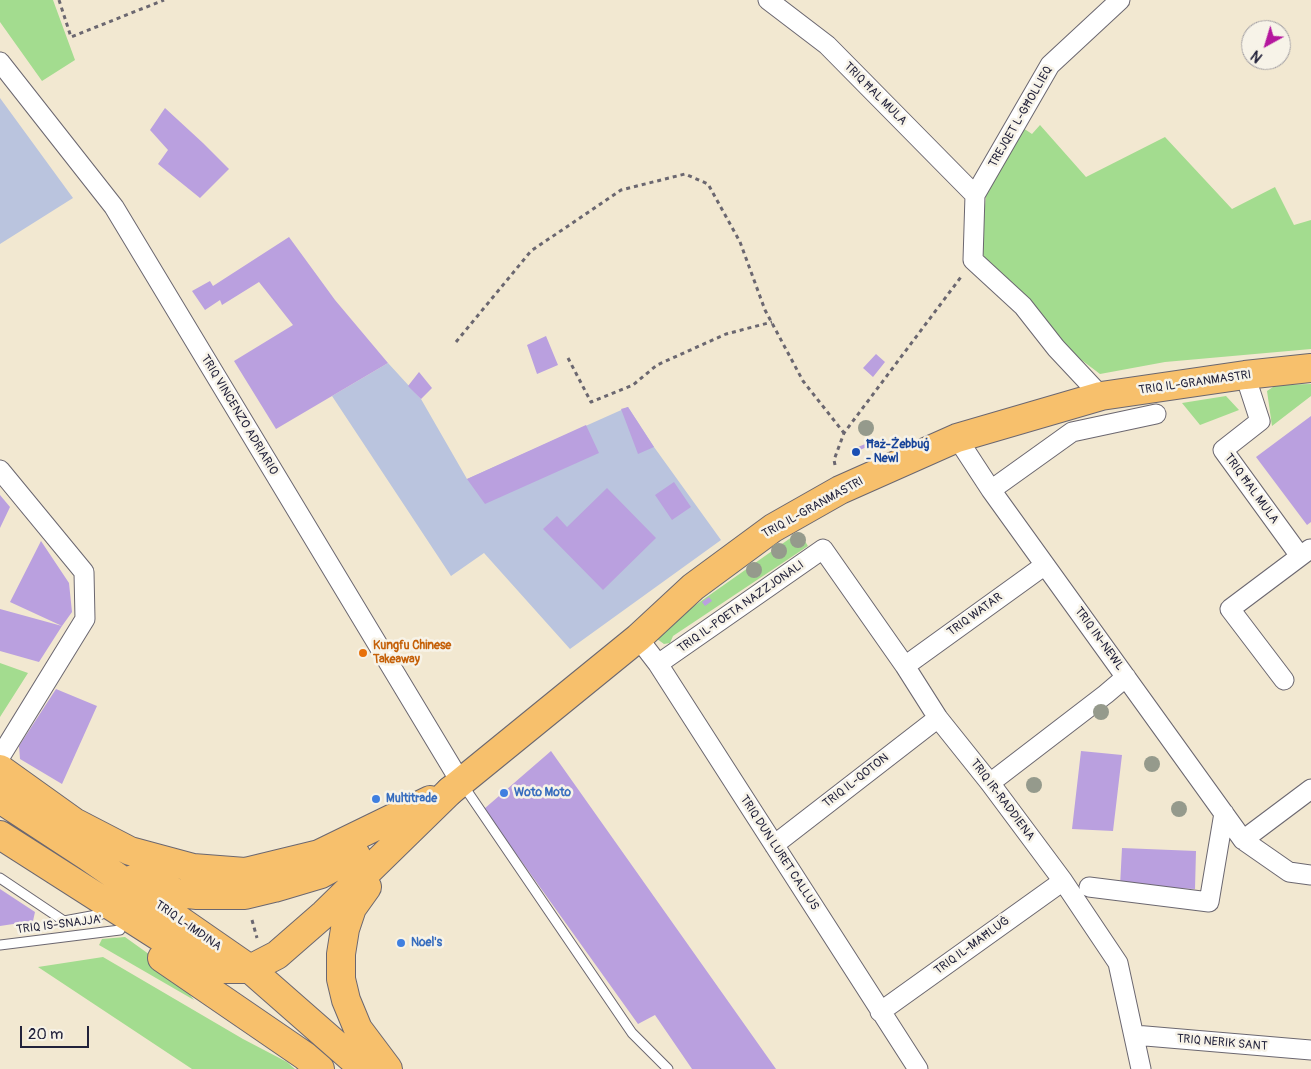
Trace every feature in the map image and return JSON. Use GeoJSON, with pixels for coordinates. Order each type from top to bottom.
{"type":"FeatureCollection","features":[{"type":"Feature","properties":{"kind":"main road","name":"TRIQ IL-GRANMASTRI"},"geometry":{"type":"LineString","coordinates":[[455,786],[638,638],[693,587],[773,528],[840,490],[956,438],[1102,396],[1245,375],[1311,368]]}},
{"type":"Feature","properties":{"kind":"main road"},"geometry":{"type":"LineString","coordinates":[[0,769],[74,822],[130,851],[194,868],[244,872],[319,854],[455,786]]}},
{"type":"Feature","properties":{"kind":"main road"},"geometry":{"type":"LineString","coordinates":[[102,867],[147,884],[178,893],[219,896],[245,895],[321,874],[358,854],[455,786]]}},
{"type":"Feature","properties":{"kind":"main road"},"geometry":{"type":"LineString","coordinates":[[0,836],[188,955],[202,962],[225,969],[254,968],[277,955],[324,914],[455,786]]}},
{"type":"Feature","properties":{"kind":"main road"},"geometry":{"type":"LineString","coordinates":[[388,1069],[358,1029],[346,1000],[341,968],[345,929],[352,908],[359,898],[455,786]]}},
{"type":"Feature","properties":{"kind":"main road","name":"TRIQ L-IMDINA"},"geometry":{"type":"LineString","coordinates":[[0,799],[254,968],[364,1069]]}},
{"type":"Feature","properties":{"kind":"main road"},"geometry":{"type":"LineString","coordinates":[[0,836],[111,922],[305,1056],[320,1069]]}},
{"type":"Feature","properties":{"kind":"street","name":"TRIQ ĦAL MULA"},"geometry":{"type":"LineString","coordinates":[[768,0],[827,45],[976,195]]}},
{"type":"Feature","properties":{"kind":"street","name":"TREJQET L-GĦOLLIEQ"},"geometry":{"type":"LineString","coordinates":[[973,260],[976,195],[1050,65],[1120,0]]}},
{"type":"Feature","properties":{"kind":"street","name":"TRIQ VINCENZO ADRIARIO"},"geometry":{"type":"LineString","coordinates":[[0,62],[114,207],[455,786]]}},
{"type":"Feature","properties":{"kind":"street"},"geometry":{"type":"LineString","coordinates":[[973,260],[1023,306],[1056,348],[1102,396]]}},
{"type":"Feature","properties":{"kind":"street","name":"TRIQ ĦAL MULA"},"geometry":{"type":"LineString","coordinates":[[1245,375],[1260,421],[1222,450],[1306,553]]}},
{"type":"Feature","properties":{"kind":"street"},"geometry":{"type":"LineString","coordinates":[[991,490],[1072,432],[1156,414]]}},
{"type":"Feature","properties":{"kind":"street","name":"TRIQ IN-NEWL"},"geometry":{"type":"LineString","coordinates":[[956,438],[991,490],[1243,840]]}},
{"type":"Feature","properties":{"kind":"street"},"geometry":{"type":"LineString","coordinates":[[0,470],[84,572],[85,619],[0,757]]}},
{"type":"Feature","properties":{"kind":"street","name":"TRIQ IL-POETA NAZZJONALI"},"geometry":{"type":"LineString","coordinates":[[658,664],[823,549]]}},
{"type":"Feature","properties":{"kind":"street","name":"TRIQ IR-RADDIENA"},"geometry":{"type":"LineString","coordinates":[[823,549],[905,666],[938,718],[990,783],[1063,881],[1118,963],[1141,1069]]}},
{"type":"Feature","properties":{"kind":"street"},"geometry":{"type":"LineString","coordinates":[[1284,680],[1230,609],[1306,553]]}},
{"type":"Feature","properties":{"kind":"street","name":"TRIQ WATAR"},"geometry":{"type":"LineString","coordinates":[[905,666],[1045,565]]}},
{"type":"Feature","properties":{"kind":"street","name":"TRIQ DUN LURET CALLUS"},"geometry":{"type":"LineString","coordinates":[[638,638],[658,664],[918,1069]]}},
{"type":"Feature","properties":{"kind":"street"},"geometry":{"type":"LineString","coordinates":[[990,783],[1126,677]]}},
{"type":"Feature","properties":{"kind":"street","name":"TRIQ IL-QOTON"},"geometry":{"type":"LineString","coordinates":[[774,845],[938,718]]}},
{"type":"Feature","properties":{"kind":"street"},"geometry":{"type":"LineString","coordinates":[[1311,789],[1243,840],[1289,872],[1311,875]]}},
{"type":"Feature","properties":{"kind":"street"},"geometry":{"type":"LineString","coordinates":[[1089,887],[1209,902],[1224,813]]}},
{"type":"Feature","properties":{"kind":"street","name":"TRIQ IL-MAĦLUĠ"},"geometry":{"type":"LineString","coordinates":[[880,1012],[1063,881]]}},
{"type":"Feature","properties":{"kind":"street","name":"TRIQ NERIK SANT"},"geometry":{"type":"LineString","coordinates":[[1134,1035],[1311,1050]]}},
{"type":"Feature","properties":{"kind":"lane"},"geometry":{"type":"LineString","coordinates":[[455,786],[632,1032],[668,1069]]}},
{"type":"Feature","properties":{"kind":"lane"},"geometry":{"type":"LineString","coordinates":[[0,878],[64,921],[111,922]]}},
{"type":"Feature","properties":{"kind":"lane","name":"TRIQ IS-SNAJJA'"},"geometry":{"type":"LineString","coordinates":[[0,945],[111,922]]}},
{"type":"Feature","properties":{"kind":"path"},"geometry":{"type":"LineString","coordinates":[[59,0],[71,37],[164,0]]}},
{"type":"Feature","properties":{"kind":"path"},"geometry":{"type":"LineString","coordinates":[[456,342],[531,251],[621,190],[684,174],[708,184],[740,242],[765,310],[803,381],[844,432]]}},
{"type":"Feature","properties":{"kind":"path"},"geometry":{"type":"LineString","coordinates":[[840,490],[834,460],[844,432],[973,260]]}},
{"type":"Feature","properties":{"kind":"path"},"geometry":{"type":"LineString","coordinates":[[568,358],[591,402],[633,385],[657,365],[717,338],[772,322]]}},
{"type":"Feature","properties":{"kind":"shaded area"},"geometry":{"type":"Polygon","coordinates":[[[0,98],[73,198],[0,244],[0,98]]]}},
{"type":"Feature","properties":{"kind":"shaded area"},"geometry":{"type":"Polygon","coordinates":[[[388,363],[421,399],[467,479],[628,407],[654,447],[721,540],[570,649],[484,553],[451,576],[332,396],[388,363]]]}},
{"type":"Feature","properties":{"kind":"green space"},"geometry":{"type":"Polygon","coordinates":[[[0,0],[53,0],[75,60],[42,81],[0,22],[0,0]]]}},
{"type":"Feature","properties":{"kind":"green space"},"geometry":{"type":"Polygon","coordinates":[[[1040,125],[1086,177],[1165,137],[1232,209],[1275,187],[1294,225],[1311,220],[1311,349],[1165,362],[1100,374],[1059,343],[989,267],[981,250],[986,195],[1020,126],[1032,134],[1040,125]]]}},
{"type":"Feature","properties":{"kind":"green space"},"geometry":{"type":"Polygon","coordinates":[[[1311,384],[1311,396],[1272,426],[1267,391],[1276,385],[1311,384]]]}},
{"type":"Feature","properties":{"kind":"green space"},"geometry":{"type":"Polygon","coordinates":[[[1226,396],[1239,410],[1200,425],[1182,403],[1226,396]]]}},
{"type":"Feature","properties":{"kind":"green space"},"geometry":{"type":"Polygon","coordinates":[[[799,532],[808,546],[673,636],[670,643],[664,644],[657,639],[660,630],[799,532]]]}},
{"type":"Feature","properties":{"kind":"green space"},"geometry":{"type":"Polygon","coordinates":[[[0,663],[28,673],[0,717],[0,663]]]}},
{"type":"Feature","properties":{"kind":"green space"},"geometry":{"type":"Polygon","coordinates":[[[125,937],[171,970],[194,1000],[99,945],[102,939],[125,937]]]}},
{"type":"Feature","properties":{"kind":"green space"},"geometry":{"type":"Polygon","coordinates":[[[103,957],[243,1039],[287,1062],[295,1069],[192,1069],[38,967],[103,957]]]}},
{"type":"Feature","properties":{"kind":"building"},"geometry":{"type":"Polygon","coordinates":[[[165,108],[229,169],[200,198],[158,164],[168,150],[150,130],[165,108]]]}},
{"type":"Feature","properties":{"kind":"building"},"geometry":{"type":"Polygon","coordinates":[[[289,237],[335,300],[388,363],[276,429],[234,361],[293,325],[259,282],[222,305],[220,300],[205,310],[192,291],[210,281],[213,286],[289,237]]]}},
{"type":"Feature","properties":{"kind":"building"},"geometry":{"type":"Polygon","coordinates":[[[546,336],[558,365],[537,374],[527,345],[546,336]]]}},
{"type":"Feature","properties":{"kind":"building"},"geometry":{"type":"Polygon","coordinates":[[[876,354],[885,362],[873,377],[863,368],[876,354]]]}},
{"type":"Feature","properties":{"kind":"building"},"geometry":{"type":"Polygon","coordinates":[[[419,372],[432,388],[421,399],[408,386],[419,372]]]}},
{"type":"Feature","properties":{"kind":"building"},"geometry":{"type":"Polygon","coordinates":[[[628,407],[654,447],[638,454],[621,409],[628,407]]]}},
{"type":"Feature","properties":{"kind":"building"},"geometry":{"type":"Polygon","coordinates":[[[1311,416],[1311,522],[1307,525],[1256,457],[1311,416]]]}},
{"type":"Feature","properties":{"kind":"building"},"geometry":{"type":"Polygon","coordinates":[[[586,425],[599,453],[485,504],[467,479],[586,425]]]}},
{"type":"Feature","properties":{"kind":"building"},"geometry":{"type":"Polygon","coordinates":[[[870,442],[871,445],[860,450],[858,447],[870,442]]]}},
{"type":"Feature","properties":{"kind":"building"},"geometry":{"type":"Polygon","coordinates":[[[674,482],[691,507],[672,520],[655,495],[674,482]]]}},
{"type":"Feature","properties":{"kind":"building"},"geometry":{"type":"Polygon","coordinates":[[[607,488],[656,538],[603,590],[543,529],[557,516],[567,527],[607,488]]]}},
{"type":"Feature","properties":{"kind":"building"},"geometry":{"type":"Polygon","coordinates":[[[0,495],[10,507],[0,528],[0,495]]]}},
{"type":"Feature","properties":{"kind":"building"},"geometry":{"type":"Polygon","coordinates":[[[41,541],[69,583],[72,612],[62,626],[10,602],[41,541]]]}},
{"type":"Feature","properties":{"kind":"building"},"geometry":{"type":"Polygon","coordinates":[[[709,597],[712,601],[705,606],[702,602],[709,597]]]}},
{"type":"Feature","properties":{"kind":"building"},"geometry":{"type":"Polygon","coordinates":[[[0,609],[62,626],[39,662],[0,651],[0,609]]]}},
{"type":"Feature","properties":{"kind":"building"},"geometry":{"type":"Polygon","coordinates":[[[56,689],[97,706],[62,784],[20,759],[19,746],[56,689]]]}},
{"type":"Feature","properties":{"kind":"building"},"geometry":{"type":"Polygon","coordinates":[[[551,751],[776,1069],[692,1069],[655,1015],[638,1024],[484,809],[551,751]]]}},
{"type":"Feature","properties":{"kind":"building"},"geometry":{"type":"Polygon","coordinates":[[[1081,751],[1122,755],[1113,831],[1072,829],[1081,751]]]}},
{"type":"Feature","properties":{"kind":"building"},"geometry":{"type":"Polygon","coordinates":[[[1122,848],[1196,851],[1195,889],[1120,886],[1122,848]]]}},
{"type":"Feature","properties":{"kind":"building"},"geometry":{"type":"Polygon","coordinates":[[[0,889],[35,912],[33,921],[0,926],[0,889]]]}},
{"type":"Feature","properties":{"kind":"place","name":"Ħaż-Żebbuġ - Newl"},"geometry":{"type":"Point","coordinates":[856,452]}},
{"type":"Feature","properties":{"kind":"place","name":"Kungfu Chinese Takeaway"},"geometry":{"type":"Point","coordinates":[363,653]}},
{"type":"Feature","properties":{"kind":"place","name":"Woto Moto"},"geometry":{"type":"Point","coordinates":[504,793]}},
{"type":"Feature","properties":{"kind":"place","name":"Multitrade"},"geometry":{"type":"Point","coordinates":[376,799]}},
{"type":"Feature","properties":{"kind":"place","name":"Noel's"},"geometry":{"type":"Point","coordinates":[401,943]}}]}
